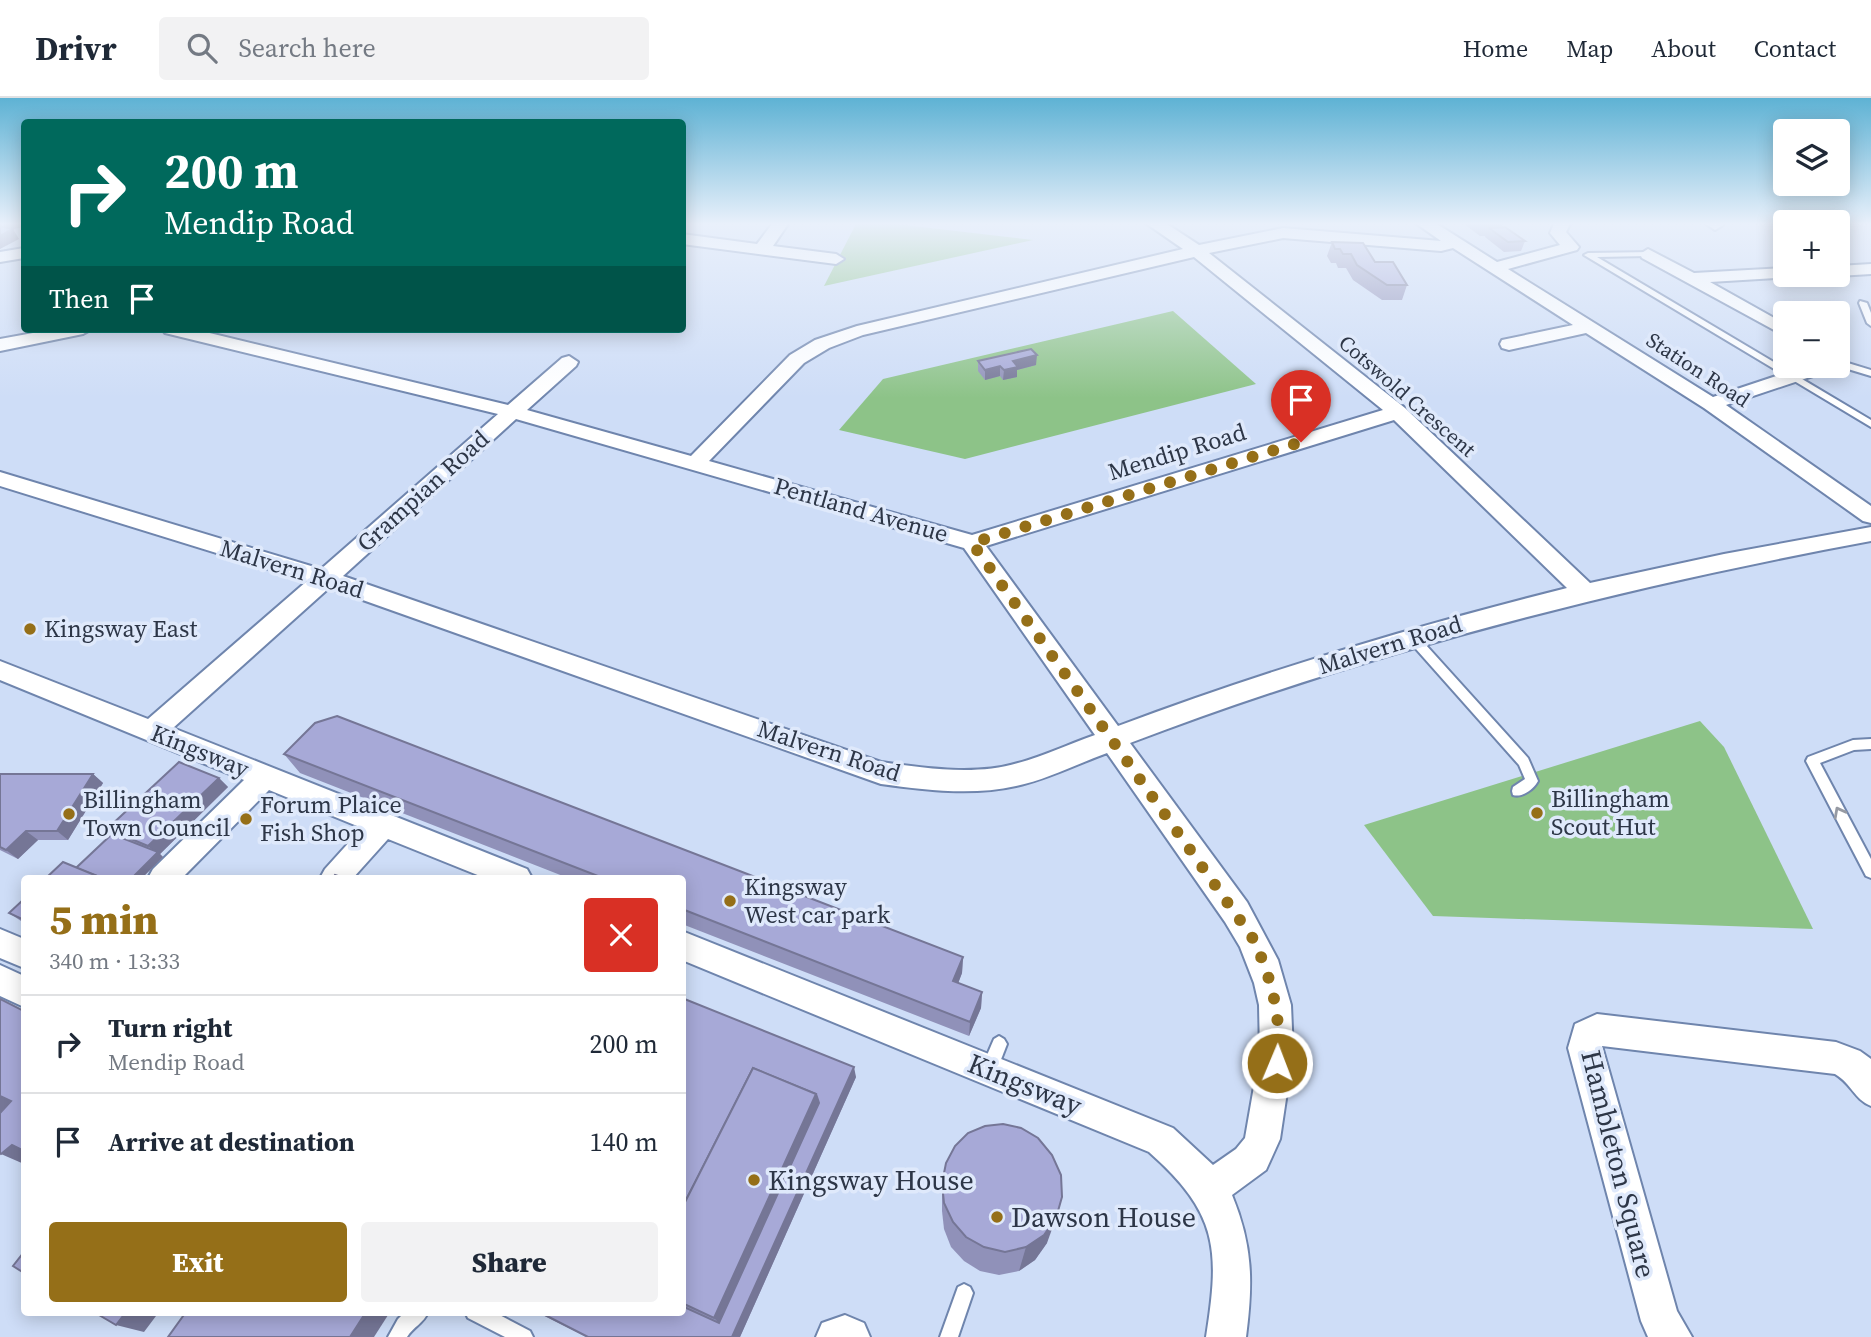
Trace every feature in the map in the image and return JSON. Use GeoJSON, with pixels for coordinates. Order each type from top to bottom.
{"type":"FeatureCollection","features":[{"type":"Feature","properties":{"kind":"street"},"geometry":{"type":"LineString","coordinates":[[696,463],[781,372],[822,344],[857,331],[1066,282]]}},
{"type":"Feature","properties":{"kind":"street","name":"Cotswold Crescent"},"geometry":{"type":"LineString","coordinates":[[1235,282],[1398,412],[1584,591]]}},
{"type":"Feature","properties":{"kind":"street","name":"Station Road"},"geometry":{"type":"LineString","coordinates":[[1515,282],[1711,404],[1871,516]]}},
{"type":"Feature","properties":{"kind":"street"},"geometry":{"type":"LineString","coordinates":[[1696,282],[1773,324]]}},
{"type":"Feature","properties":{"kind":"street"},"geometry":{"type":"LineString","coordinates":[[1509,344],[1589,327]]}},
{"type":"Feature","properties":{"kind":"street"},"geometry":{"type":"LineString","coordinates":[[1494,331],[1527,359]]}},
{"type":"Feature","properties":{"kind":"street"},"geometry":{"type":"LineString","coordinates":[[0,345],[62,333]]}},
{"type":"Feature","properties":{"kind":"street","name":"Pentland Avenue"},"geometry":{"type":"LineString","coordinates":[[187,333],[512,412],[972,543],[1114,739],[1252,937],[1266,965],[1275,1006],[1279,1046],[1264,1133],[1253,1157],[1210,1188]]}},
{"type":"Feature","properties":{"kind":"street","name":"Grampian Road"},"geometry":{"type":"LineString","coordinates":[[152,732],[569,362]]}},
{"type":"Feature","properties":{"kind":"street"},"geometry":{"type":"LineString","coordinates":[[1711,404],[1786,378]]}},
{"type":"Feature","properties":{"kind":"street","name":"Mendip Road"},"geometry":{"type":"LineString","coordinates":[[972,543],[1398,412]]}},
{"type":"Feature","properties":{"kind":"street","name":"Malvern Road"},"geometry":{"type":"LineString","coordinates":[[0,480],[325,579],[881,773],[936,780],[991,779],[1017,775],[1288,676],[1412,637],[1584,591],[1742,556],[1871,534]]}},
{"type":"Feature","properties":{"kind":"street","name":"Kingsway"},"geometry":{"type":"LineString","coordinates":[[0,670],[152,732],[195,754],[376,815],[510,875]]}},
{"type":"Feature","properties":{"kind":"street"},"geometry":{"type":"LineString","coordinates":[[166,875],[265,777]]}},
{"type":"Feature","properties":{"kind":"street"},"geometry":{"type":"LineString","coordinates":[[337,875],[376,815]]}},
{"type":"Feature","properties":{"kind":"street"},"geometry":{"type":"LineString","coordinates":[[0,943],[21,953]]}},
{"type":"Feature","properties":{"kind":"street","name":"Kingsway"},"geometry":{"type":"LineString","coordinates":[[686,946],[994,1057],[1161,1140],[1197,1171],[1210,1188],[1223,1216],[1231,1245],[1233,1295],[1226,1337]]}},
{"type":"Feature","properties":{"kind":"street"},"geometry":{"type":"LineString","coordinates":[[0,980],[21,990]]}},
{"type":"Feature","properties":{"kind":"street","name":"Hambleton Square"},"geometry":{"type":"LineString","coordinates":[[1672,1337],[1660,1321],[1585,1048],[1587,1035],[1597,1030],[1836,1058],[1853,1064],[1866,1078],[1871,1089]]}},
{"type":"Feature","properties":{"kind":"lane"},"geometry":{"type":"LineString","coordinates":[[1632,282],[1773,365]]}},
{"type":"Feature","properties":{"kind":"lane"},"geometry":{"type":"LineString","coordinates":[[1863,303],[1871,323]]}},
{"type":"Feature","properties":{"kind":"lane"},"geometry":{"type":"LineString","coordinates":[[1850,367],[1871,373]]}},
{"type":"Feature","properties":{"kind":"lane"},"geometry":{"type":"LineString","coordinates":[[1795,378],[1869,421]]}},
{"type":"Feature","properties":{"kind":"lane"},"geometry":{"type":"LineString","coordinates":[[1412,637],[1524,762],[1532,781],[1518,791]]}},
{"type":"Feature","properties":{"kind":"lane"},"geometry":{"type":"LineString","coordinates":[[1871,744],[1853,745],[1812,761],[1871,872]]}},
{"type":"Feature","properties":{"kind":"lane"},"geometry":{"type":"LineString","coordinates":[[949,1337],[964,1293]]}},
{"type":"Feature","properties":{"kind":"lane"},"geometry":{"type":"LineString","coordinates":[[397,1337],[404,1325],[414,1316]]}},
{"type":"Feature","properties":{"kind":"lane"},"geometry":{"type":"LineString","coordinates":[[482,1316],[524,1337]]}},
{"type":"Feature","properties":{"kind":"green space"},"geometry":{"type":"Polygon","coordinates":[[[826,282],[843,282],[824,286],[826,282]]]}},
{"type":"Feature","properties":{"kind":"green space"},"geometry":{"type":"Polygon","coordinates":[[[1173,311],[1256,384],[965,459],[839,430],[883,379],[1173,311]]]}},
{"type":"Feature","properties":{"kind":"green space"},"geometry":{"type":"Polygon","coordinates":[[[1700,721],[1724,747],[1813,929],[1433,916],[1364,825],[1700,721]]]}},
{"type":"Feature","properties":{"kind":"building"},"geometry":{"type":"Polygon","coordinates":[[[1382,282],[1405,282],[1407,285],[1387,285],[1382,282]]]}},
{"type":"Feature","properties":{"kind":"building"},"geometry":{"type":"Polygon","coordinates":[[[1031,349],[1037,355],[1013,361],[1018,367],[1004,370],[1000,366],[985,370],[978,361],[1031,349]]]}},
{"type":"Feature","properties":{"kind":"building","name":"Kingsway West car park"},"geometry":{"type":"Polygon","coordinates":[[[337,716],[963,957],[953,981],[982,992],[970,1022],[686,911],[686,875],[595,875],[284,754],[315,723],[337,716]]]}},
{"type":"Feature","properties":{"kind":"building"},"geometry":{"type":"Polygon","coordinates":[[[179,762],[219,778],[148,846],[107,829],[179,762]]]}},
{"type":"Feature","properties":{"kind":"building"},"geometry":{"type":"Polygon","coordinates":[[[0,774],[93,774],[57,831],[26,831],[6,850],[0,847],[0,774]]]}},
{"type":"Feature","properties":{"kind":"building"},"geometry":{"type":"Polygon","coordinates":[[[112,834],[158,852],[135,875],[94,875],[76,868],[112,834]]]}},
{"type":"Feature","properties":{"kind":"building"},"geometry":{"type":"Polygon","coordinates":[[[63,862],[95,875],[49,875],[63,862]]]}},
{"type":"Feature","properties":{"kind":"building"},"geometry":{"type":"Polygon","coordinates":[[[21,902],[21,919],[9,913],[21,902]]]}},
{"type":"Feature","properties":{"kind":"building"},"geometry":{"type":"Polygon","coordinates":[[[0,999],[21,1010],[21,1150],[12,1145],[1,1154],[0,1113],[11,1101],[0,1096],[0,999]]]}},
{"type":"Feature","properties":{"kind":"building"},"geometry":{"type":"Polygon","coordinates":[[[686,1000],[854,1067],[732,1337],[588,1337],[547,1316],[686,1316],[686,1308],[719,1323],[819,1103],[816,1094],[753,1068],[686,1200],[686,1000]]]}},
{"type":"Feature","properties":{"kind":"building","name":"Kingsway House"},"geometry":{"type":"Polygon","coordinates":[[[753,1068],[816,1094],[714,1318],[686,1305],[686,1200],[753,1068]]]}},
{"type":"Feature","properties":{"kind":"building","name":"Dawson House"},"geometry":{"type":"Polygon","coordinates":[[[1003,1124],[1021,1128],[1038,1138],[1052,1155],[1061,1175],[1062,1197],[1056,1218],[1044,1235],[1026,1247],[1005,1252],[984,1247],[966,1237],[953,1222],[944,1203],[942,1183],[946,1163],[955,1146],[968,1133],[985,1126],[1003,1124]]]}},
{"type":"Feature","properties":{"kind":"building"},"geometry":{"type":"Polygon","coordinates":[[[21,1256],[21,1271],[13,1266],[21,1256]]]}},
{"type":"Feature","properties":{"kind":"building"},"geometry":{"type":"Polygon","coordinates":[[[101,1316],[123,1316],[116,1325],[101,1316]]]}},
{"type":"Feature","properties":{"kind":"building"},"geometry":{"type":"Polygon","coordinates":[[[183,1316],[363,1316],[350,1337],[168,1337],[183,1316]]]}},
{"type":"Feature","properties":{"kind":"place","name":"Kingsway East"},"geometry":{"type":"Point","coordinates":[30,629]}},
{"type":"Feature","properties":{"kind":"place","name":"Billingham Scout Hut"},"geometry":{"type":"Point","coordinates":[1537,813]}},
{"type":"Feature","properties":{"kind":"place","name":"Billingham Town Council"},"geometry":{"type":"Point","coordinates":[69,814]}},
{"type":"Feature","properties":{"kind":"place","name":"Forum Plaice Fish Shop"},"geometry":{"type":"Point","coordinates":[246,819]}},
{"type":"Feature","properties":{"kind":"place","name":"Kingsway West car park"},"geometry":{"type":"Point","coordinates":[730,901]}},
{"type":"Feature","properties":{"kind":"place","name":"Kingsway House"},"geometry":{"type":"Point","coordinates":[754,1180]}},
{"type":"Feature","properties":{"kind":"place","name":"Dawson House"},"geometry":{"type":"Point","coordinates":[997,1217]}},
{"type":"Feature","properties":{"kind":"route"},"geometry":{"type":"LineString","coordinates":[[1277,1063],[1279,1046],[1275,1006],[1266,965],[1252,937],[972,543],[1301,442]]}}]}
